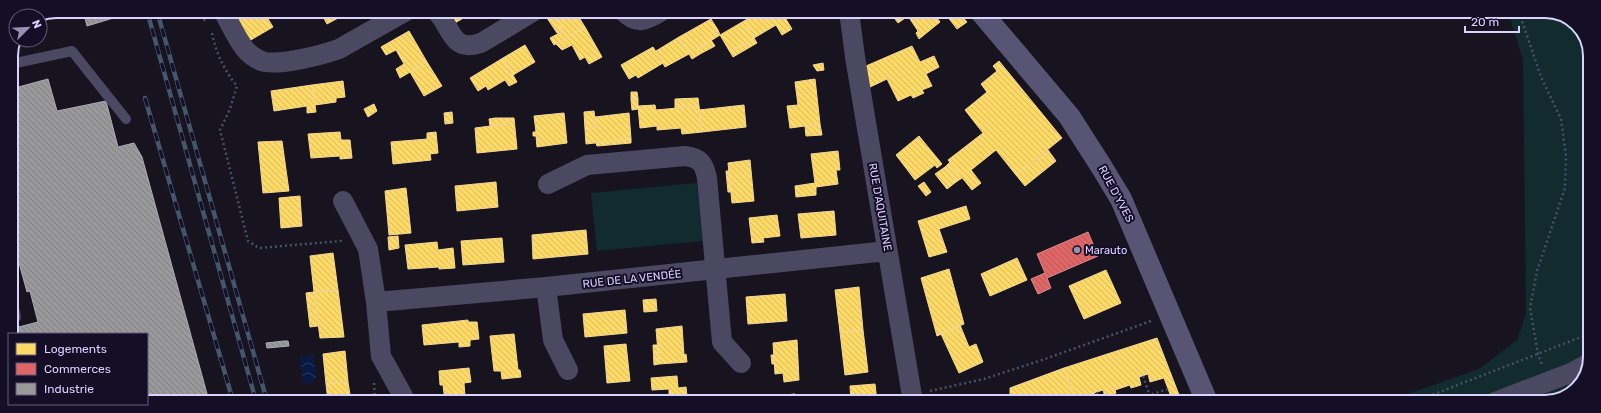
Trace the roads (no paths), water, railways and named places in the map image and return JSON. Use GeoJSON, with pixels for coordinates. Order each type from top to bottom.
{"type":"FeatureCollection","features":[{"type":"Feature","properties":{"kind":"street"},"geometry":{"type":"LineString","coordinates":[[227,18],[244,49],[253,57],[265,62],[277,62],[327,53],[339,49],[394,18]]}},
{"type":"Feature","properties":{"kind":"street"},"geometry":{"type":"LineString","coordinates":[[441,18],[454,38],[463,44],[473,46],[481,43],[522,18]]}},
{"type":"Feature","properties":{"kind":"street"},"geometry":{"type":"LineString","coordinates":[[631,18],[642,21],[648,18]]}},
{"type":"Feature","properties":{"kind":"street","name":"RUE D'AQUITAINE"},"geometry":{"type":"LineString","coordinates":[[850,18],[854,57],[912,395]]}},
{"type":"Feature","properties":{"kind":"street","name":"RUE D'YVES"},"geometry":{"type":"LineString","coordinates":[[986,18],[1069,116],[1121,199],[1204,395]]}},
{"type":"Feature","properties":{"kind":"street"},"geometry":{"type":"LineString","coordinates":[[548,184],[587,165],[685,156],[695,158],[705,167],[722,342],[741,363]]}},
{"type":"Feature","properties":{"kind":"street"},"geometry":{"type":"LineString","coordinates":[[343,202],[368,249],[376,302],[381,356],[402,395]]}},
{"type":"Feature","properties":{"kind":"street","name":"RUE DE LA VENDÉE"},"geometry":{"type":"LineString","coordinates":[[376,302],[546,287],[887,251]]}},
{"type":"Feature","properties":{"kind":"street"},"geometry":{"type":"LineString","coordinates":[[546,287],[554,340],[568,370]]}},
{"type":"Feature","properties":{"kind":"street"},"geometry":{"type":"LineString","coordinates":[[1514,395],[1581,369]]}},
{"type":"Feature","properties":{"kind":"lane"},"geometry":{"type":"LineString","coordinates":[[18,63],[72,51],[126,119]]}},
{"type":"Feature","properties":{"kind":"water"},"geometry":{"type":"Polygon","coordinates":[[[313,355],[316,379],[309,383],[303,381],[300,357],[313,355]]]}},
{"type":"Feature","properties":{"kind":"railway"},"geometry":{"type":"LineString","coordinates":[[149,18],[254,395]]}},
{"type":"Feature","properties":{"kind":"railway"},"geometry":{"type":"LineString","coordinates":[[159,18],[265,395]]}},
{"type":"Feature","properties":{"kind":"railway"},"geometry":{"type":"LineString","coordinates":[[145,98],[231,395]]}},
{"type":"Feature","properties":{"kind":"place","name":"Marauto"},"geometry":{"type":"Point","coordinates":[1077,250]}}]}
